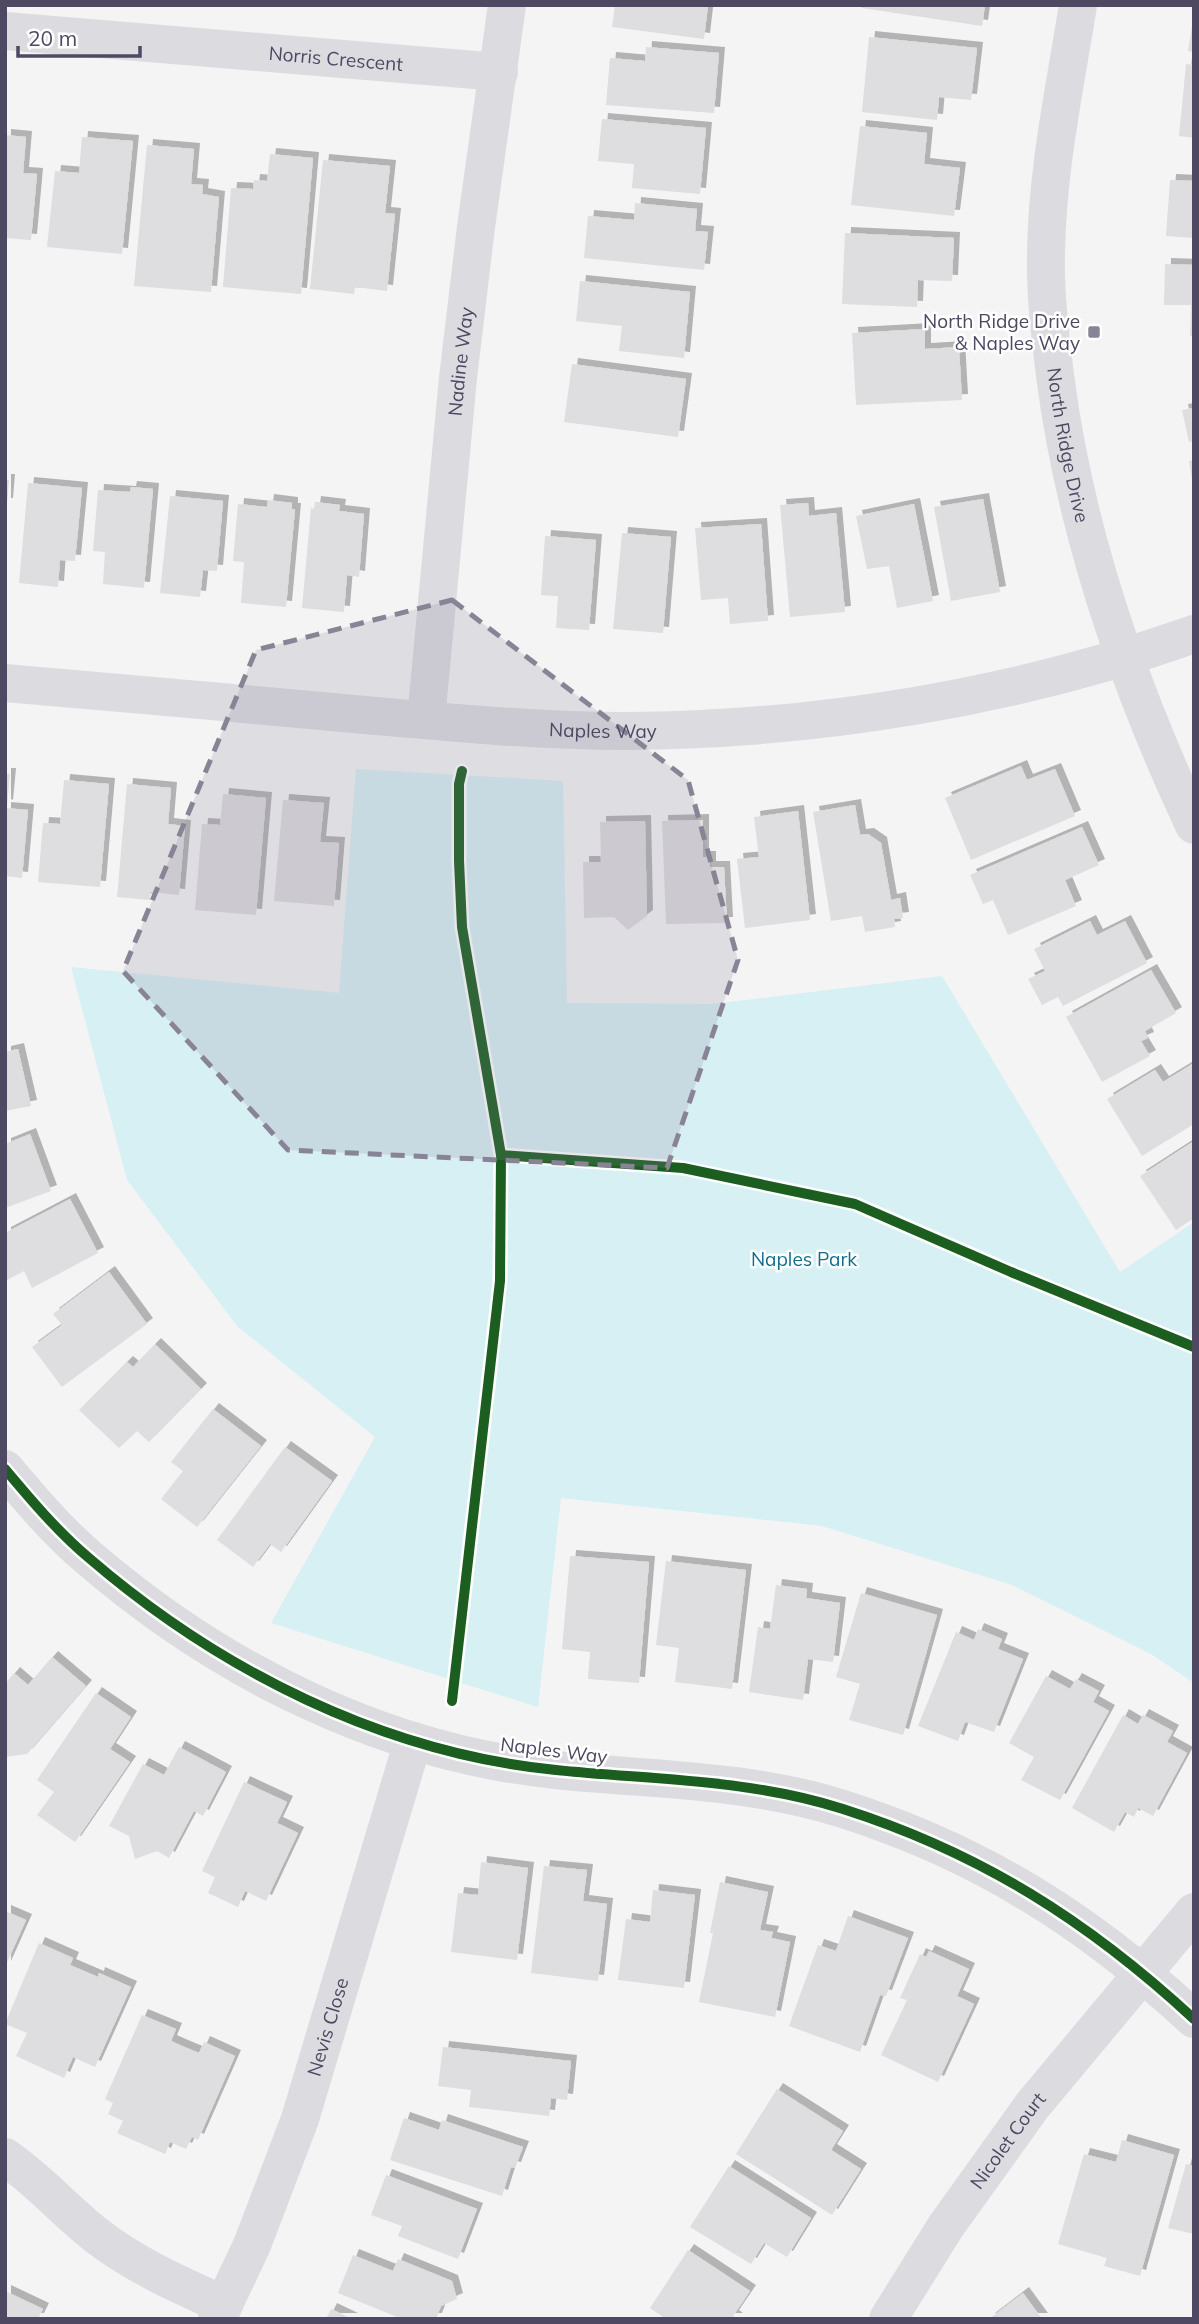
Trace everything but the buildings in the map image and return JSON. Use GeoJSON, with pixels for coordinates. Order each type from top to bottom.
{"type":"FeatureCollection","features":[{"type":"Feature","properties":{"kind":"street","name":"Nadine Way"},"geometry":{"type":"LineString","coordinates":[[426,720],[458,378],[507,5]]}},
{"type":"Feature","properties":{"kind":"street","name":"North Ridge Drive"},"geometry":{"type":"LineString","coordinates":[[1078,5],[1053,167],[1046,250],[1046,294],[1057,394],[1070,464],[1123,657],[1159,751],[1194,825]]}},
{"type":"Feature","properties":{"kind":"street","name":"Norris Crescent"},"geometry":{"type":"LineString","coordinates":[[5,31],[499,72]]}},
{"type":"Feature","properties":{"kind":"street","name":"Naples Way"},"geometry":{"type":"LineString","coordinates":[[5,683],[516,727],[626,731],[706,728],[861,714],[987,691],[1038,681],[1194,634]]}},
{"type":"Feature","properties":{"kind":"street","name":"Naples Way"},"geometry":{"type":"LineString","coordinates":[[5,1469],[51,1521],[87,1556],[143,1602],[198,1641],[266,1679],[341,1715],[414,1741],[513,1765],[713,1782],[780,1792],[841,1808],[910,1832],[1010,1880],[1078,1922],[1143,1972]]}},
{"type":"Feature","properties":{"kind":"street","name":"Nevis Close"},"geometry":{"type":"LineString","coordinates":[[5,2157],[29,2174],[113,2248],[220,2312],[261,2222],[300,2119],[414,1741]]}},
{"type":"Feature","properties":{"kind":"street","name":"Nicolet Court"},"geometry":{"type":"LineString","coordinates":[[888,2319],[946,2226],[1032,2106],[1194,1912]]}},
{"type":"Feature","properties":{"kind":"street"},"geometry":{"type":"LineString","coordinates":[[1143,1972],[1194,2019]]}},
{"type":"Feature","properties":{"kind":"highlighted area"},"geometry":{"type":"Polygon","coordinates":[[[452,600],[688,780],[738,960],[667,1168],[288,1150],[123,971],[256,650],[452,600]]]}},
{"type":"Feature","properties":{"kind":"green space","name":"Naples Park"},"geometry":{"type":"Polygon","coordinates":[[[356,769],[563,781],[567,1003],[712,1004],[942,976],[1120,1272],[1194,1222],[1194,1683],[1151,1654],[1012,1585],[822,1526],[561,1498],[538,1707],[271,1623],[375,1437],[237,1326],[127,1180],[71,967],[339,993],[356,769]]]}},
{"type":"Feature","properties":{"kind":"cycle path"},"geometry":{"type":"LineString","coordinates":[[452,1701],[500,1281],[501,1155],[462,927],[459,861],[459,784],[462,771]]}},
{"type":"Feature","properties":{"kind":"cycle path"},"geometry":{"type":"LineString","coordinates":[[501,1155],[683,1168],[855,1204],[1194,1347]]}},
{"type":"Feature","properties":{"kind":"cycle path"},"geometry":{"type":"LineString","coordinates":[[5,1469],[66,1537],[139,1599],[248,1670],[306,1700],[366,1725],[428,1745],[492,1761],[556,1770],[737,1786],[808,1799],[843,1809],[941,1847],[1030,1894],[1114,1951],[1194,2019]]}},
{"type":"Feature","properties":{"kind":"place","name":"North Ridge Drive & Naples Way"},"geometry":{"type":"Point","coordinates":[1094,332]}}]}
